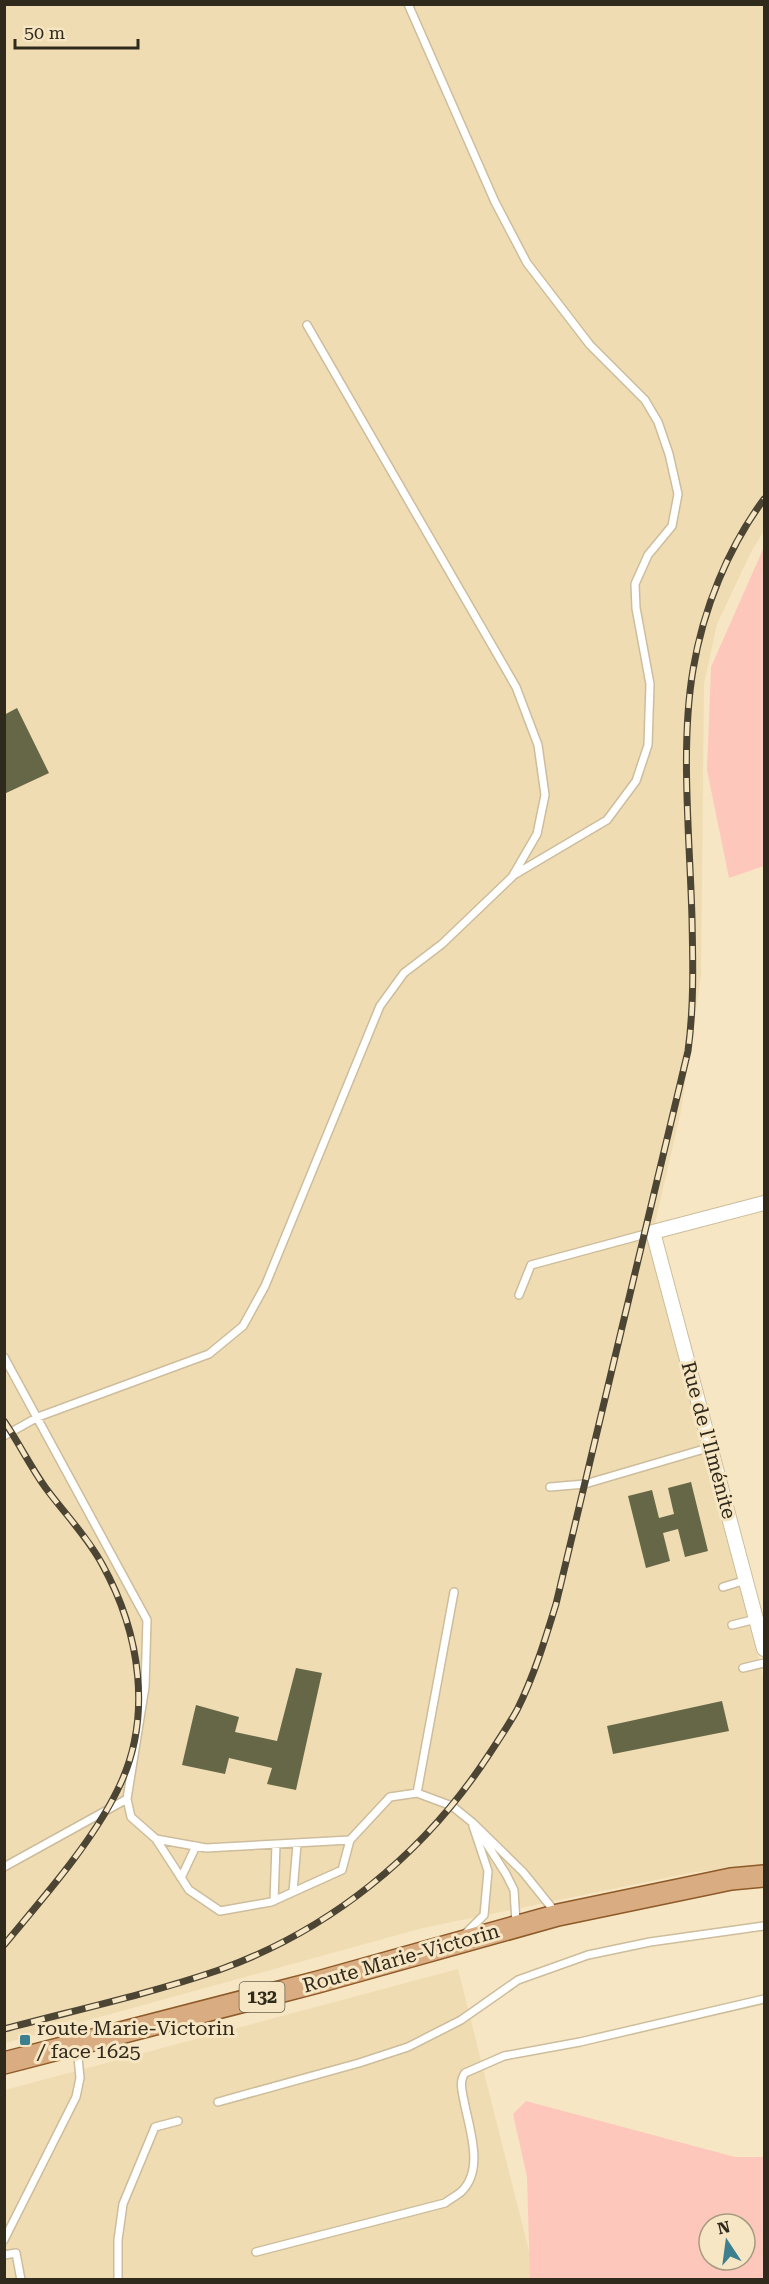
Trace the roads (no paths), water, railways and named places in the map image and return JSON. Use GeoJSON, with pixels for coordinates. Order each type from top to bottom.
{"type":"FeatureCollection","features":[{"type":"Feature","properties":{"kind":"main road","name":"Route Marie-Victorin"},"geometry":{"type":"LineString","coordinates":[[4,2063],[318,1982],[517,1925],[731,1879],[765,1876]]}},
{"type":"Feature","properties":{"kind":"street"},"geometry":{"type":"LineString","coordinates":[[653,1232],[765,1203]]}},
{"type":"Feature","properties":{"kind":"street","name":"Rue de l'Ilménite"},"geometry":{"type":"LineString","coordinates":[[653,1232],[765,1649]]}},
{"type":"Feature","properties":{"kind":"lane"},"geometry":{"type":"LineString","coordinates":[[4,1437],[38,1417],[209,1354],[243,1326],[265,1286],[380,1006],[404,973],[442,944],[512,877],[607,820],[636,781],[648,745],[650,684],[636,608],[635,584],[648,555],[672,526],[678,494],[669,454],[658,422],[645,400],[590,345],[527,263],[495,202],[408,4]]}},
{"type":"Feature","properties":{"kind":"lane"},"geometry":{"type":"LineString","coordinates":[[308,325],[516,687],[538,745],[545,795],[537,834],[512,877]]}},
{"type":"Feature","properties":{"kind":"lane"},"geometry":{"type":"LineString","coordinates":[[519,1295],[531,1265],[653,1232]]}},
{"type":"Feature","properties":{"kind":"lane"},"geometry":{"type":"LineString","coordinates":[[4,1357],[147,1620],[145,1687],[127,1799],[131,1817],[156,1839],[189,1890],[220,1911],[274,1901],[342,1870],[350,1840],[390,1797],[417,1793],[452,1806],[472,1823],[523,1872],[558,1915]]}},
{"type":"Feature","properties":{"kind":"lane"},"geometry":{"type":"LineString","coordinates":[[550,1487],[585,1484],[711,1447]]}},
{"type":"Feature","properties":{"kind":"lane"},"geometry":{"type":"LineString","coordinates":[[723,1587],[746,1580]]}},
{"type":"Feature","properties":{"kind":"lane"},"geometry":{"type":"LineString","coordinates":[[417,1793],[454,1592]]}},
{"type":"Feature","properties":{"kind":"lane"},"geometry":{"type":"LineString","coordinates":[[732,1625],[756,1618]]}},
{"type":"Feature","properties":{"kind":"lane"},"geometry":{"type":"LineString","coordinates":[[743,1668],[765,1663]]}},
{"type":"Feature","properties":{"kind":"lane"},"geometry":{"type":"LineString","coordinates":[[4,1867],[127,1799]]}},
{"type":"Feature","properties":{"kind":"lane"},"geometry":{"type":"LineString","coordinates":[[472,1823],[514,1890],[517,1925]]}},
{"type":"Feature","properties":{"kind":"lane"},"geometry":{"type":"LineString","coordinates":[[447,1944],[471,1931],[484,1915],[488,1871],[472,1823]]}},
{"type":"Feature","properties":{"kind":"lane"},"geometry":{"type":"LineString","coordinates":[[156,1839],[206,1848],[350,1840]]}},
{"type":"Feature","properties":{"kind":"lane"},"geometry":{"type":"LineString","coordinates":[[293,1892],[297,1844]]}},
{"type":"Feature","properties":{"kind":"lane"},"geometry":{"type":"LineString","coordinates":[[274,1901],[276,1845]]}},
{"type":"Feature","properties":{"kind":"lane"},"geometry":{"type":"LineString","coordinates":[[181,1878],[196,1846]]}},
{"type":"Feature","properties":{"kind":"lane"},"geometry":{"type":"LineString","coordinates":[[218,2102],[408,2048],[461,2020],[518,1980],[588,1954],[650,1942],[765,1926]]}},
{"type":"Feature","properties":{"kind":"lane"},"geometry":{"type":"LineString","coordinates":[[256,2252],[445,2203],[462,2191],[469,2180],[474,2155],[462,2091],[461,2078],[465,2073],[504,2056],[580,2042],[765,1999]]}},
{"type":"Feature","properties":{"kind":"lane"},"geometry":{"type":"LineString","coordinates":[[4,2240],[76,2097],[80,2078],[77,2045]]}},
{"type":"Feature","properties":{"kind":"lane"},"geometry":{"type":"LineString","coordinates":[[118,2280],[120,2219],[128,2190],[155,2127],[178,2121]]}},
{"type":"Feature","properties":{"kind":"lane"},"geometry":{"type":"LineString","coordinates":[[4,2255],[16,2253],[21,2280]]}},
{"type":"Feature","properties":{"kind":"railway"},"geometry":{"type":"LineString","coordinates":[[4,2029],[139,1994],[219,1970],[299,1934],[336,1911],[404,1857],[434,1826],[488,1756],[517,1710],[534,1671],[556,1604],[688,1051],[693,969],[686,762],[689,700],[697,647],[710,602],[728,559],[764,499]]}},
{"type":"Feature","properties":{"kind":"railway"},"geometry":{"type":"LineString","coordinates":[[4,1421],[45,1487],[96,1554],[115,1590],[126,1618],[133,1647],[138,1676],[139,1705],[136,1735],[129,1763],[106,1811],[65,1871],[4,1945]]}},
{"type":"Feature","properties":{"kind":"place","name":"route Marie-Victorin / face 1625"},"geometry":{"type":"Point","coordinates":[25,2040]}}]}
